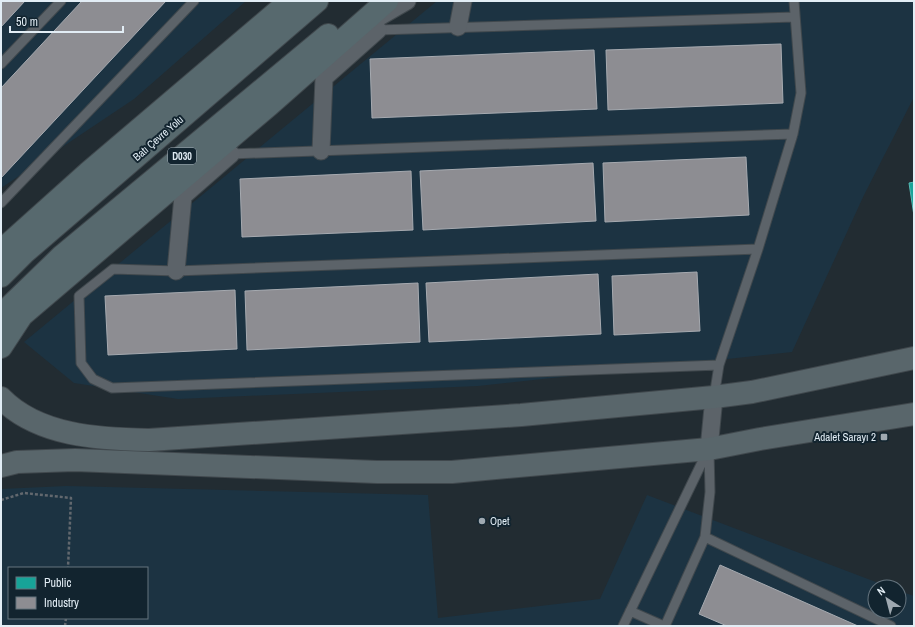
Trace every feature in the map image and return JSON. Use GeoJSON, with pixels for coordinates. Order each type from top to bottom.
{"type":"FeatureCollection","features":[{"type":"Feature","properties":{"kind":"highway"},"geometry":{"type":"LineString","coordinates":[[1,251],[88,173],[290,1]]}},
{"type":"Feature","properties":{"kind":"highway","name":"Batı Çevre Yolu"},"geometry":{"type":"LineString","coordinates":[[1,276],[24,253],[317,1]]}},
{"type":"Feature","properties":{"kind":"highway","name":"D030"},"geometry":{"type":"LineString","coordinates":[[1,315],[62,256],[368,1]]}},
{"type":"Feature","properties":{"kind":"highway"},"geometry":{"type":"LineString","coordinates":[[1,347],[22,315],[270,105],[387,1]]}},
{"type":"Feature","properties":{"kind":"main road"},"geometry":{"type":"LineString","coordinates":[[1,398],[10,408],[26,418],[43,425],[83,435],[113,439],[149,440],[521,415],[714,397],[752,392],[914,358]]}},
{"type":"Feature","properties":{"kind":"main road"},"geometry":{"type":"LineString","coordinates":[[1,466],[17,462],[75,460],[377,472],[452,472],[709,449],[760,438],[914,414]]}},
{"type":"Feature","properties":{"kind":"street"},"geometry":{"type":"LineString","coordinates":[[348,36],[407,1]]}},
{"type":"Feature","properties":{"kind":"street"},"geometry":{"type":"LineString","coordinates":[[458,27],[463,1]]}},
{"type":"Feature","properties":{"kind":"street"},"geometry":{"type":"LineString","coordinates":[[321,151],[324,78],[378,30]]}},
{"type":"Feature","properties":{"kind":"street"},"geometry":{"type":"LineString","coordinates":[[176,271],[183,196],[231,154]]}},
{"type":"Feature","properties":{"kind":"street"},"geometry":{"type":"LineString","coordinates":[[709,449],[714,397]]}},
{"type":"Feature","properties":{"kind":"lane"},"geometry":{"type":"LineString","coordinates":[[1,64],[61,1]]}},
{"type":"Feature","properties":{"kind":"lane"},"geometry":{"type":"LineString","coordinates":[[1,203],[194,1]]}},
{"type":"Feature","properties":{"kind":"lane"},"geometry":{"type":"LineString","coordinates":[[714,397],[719,365],[758,249],[792,134],[801,93],[794,1]]}},
{"type":"Feature","properties":{"kind":"lane"},"geometry":{"type":"LineString","coordinates":[[378,30],[795,17]]}},
{"type":"Feature","properties":{"kind":"lane"},"geometry":{"type":"LineString","coordinates":[[231,154],[792,134]]}},
{"type":"Feature","properties":{"kind":"lane"},"geometry":{"type":"LineString","coordinates":[[719,365],[112,388],[93,379],[81,363],[79,296],[113,269],[176,271],[758,249]]}},
{"type":"Feature","properties":{"kind":"lane"},"geometry":{"type":"LineString","coordinates":[[630,611],[665,626],[705,537],[710,492],[709,449]]}},
{"type":"Feature","properties":{"kind":"lane"},"geometry":{"type":"LineString","coordinates":[[623,626],[709,449]]}},
{"type":"Feature","properties":{"kind":"lane"},"geometry":{"type":"LineString","coordinates":[[705,537],[891,626]]}},
{"type":"Feature","properties":{"kind":"path"},"geometry":{"type":"LineString","coordinates":[[1,500],[24,493],[71,498],[68,567]]}},
{"type":"Feature","properties":{"kind":"shaded area"},"geometry":{"type":"Polygon","coordinates":[[[1,1],[246,1],[134,99],[1,188],[1,1]]]}},
{"type":"Feature","properties":{"kind":"shaded area"},"geometry":{"type":"Polygon","coordinates":[[[437,1],[914,1],[914,97],[864,195],[792,352],[478,386],[178,399],[74,383],[24,342],[437,1]]]}},
{"type":"Feature","properties":{"kind":"shaded area"},"geometry":{"type":"Polygon","coordinates":[[[67,486],[428,495],[438,618],[600,599],[647,495],[868,579],[867,619],[907,619],[907,594],[914,596],[914,626],[1,626],[1,489],[67,486]]]}},
{"type":"Feature","properties":{"kind":"building: Public"},"geometry":{"type":"Polygon","coordinates":[[[914,182],[914,216],[909,183],[914,182]]]}},
{"type":"Feature","properties":{"kind":"building: Industry"},"geometry":{"type":"Polygon","coordinates":[[[1,1],[25,1],[1,27],[1,1]]]}},
{"type":"Feature","properties":{"kind":"building: Industry"},"geometry":{"type":"Polygon","coordinates":[[[82,1],[166,1],[1,178],[1,88],[82,1]]]}},
{"type":"Feature","properties":{"kind":"building: Industry"},"geometry":{"type":"Polygon","coordinates":[[[781,44],[783,103],[608,110],[606,50],[781,44]]]}},
{"type":"Feature","properties":{"kind":"building: Industry"},"geometry":{"type":"Polygon","coordinates":[[[594,50],[597,109],[372,118],[370,59],[594,50]]]}},
{"type":"Feature","properties":{"kind":"building: Industry"},"geometry":{"type":"Polygon","coordinates":[[[746,157],[749,215],[605,222],[603,163],[746,157]]]}},
{"type":"Feature","properties":{"kind":"building: Industry"},"geometry":{"type":"Polygon","coordinates":[[[593,163],[596,221],[423,230],[420,171],[593,163]]]}},
{"type":"Feature","properties":{"kind":"building: Industry"},"geometry":{"type":"Polygon","coordinates":[[[411,171],[413,230],[242,237],[240,179],[411,171]]]}},
{"type":"Feature","properties":{"kind":"building: Industry"},"geometry":{"type":"Polygon","coordinates":[[[697,272],[700,331],[614,335],[612,276],[697,272]]]}},
{"type":"Feature","properties":{"kind":"building: Industry"},"geometry":{"type":"Polygon","coordinates":[[[598,274],[601,334],[429,342],[426,283],[598,274]]]}},
{"type":"Feature","properties":{"kind":"building: Industry"},"geometry":{"type":"Polygon","coordinates":[[[418,283],[420,342],[247,350],[245,291],[418,283]]]}},
{"type":"Feature","properties":{"kind":"building: Industry"},"geometry":{"type":"Polygon","coordinates":[[[235,290],[237,349],[108,355],[105,296],[235,290]]]}},
{"type":"Feature","properties":{"kind":"building: Industry"},"geometry":{"type":"Polygon","coordinates":[[[720,565],[858,626],[727,626],[699,614],[720,565]]]}},
{"type":"Feature","properties":{"kind":"place","name":"Adalet Sarayı 2"},"geometry":{"type":"Point","coordinates":[884,437]}},
{"type":"Feature","properties":{"kind":"place","name":"Opet"},"geometry":{"type":"Point","coordinates":[482,521]}}]}
